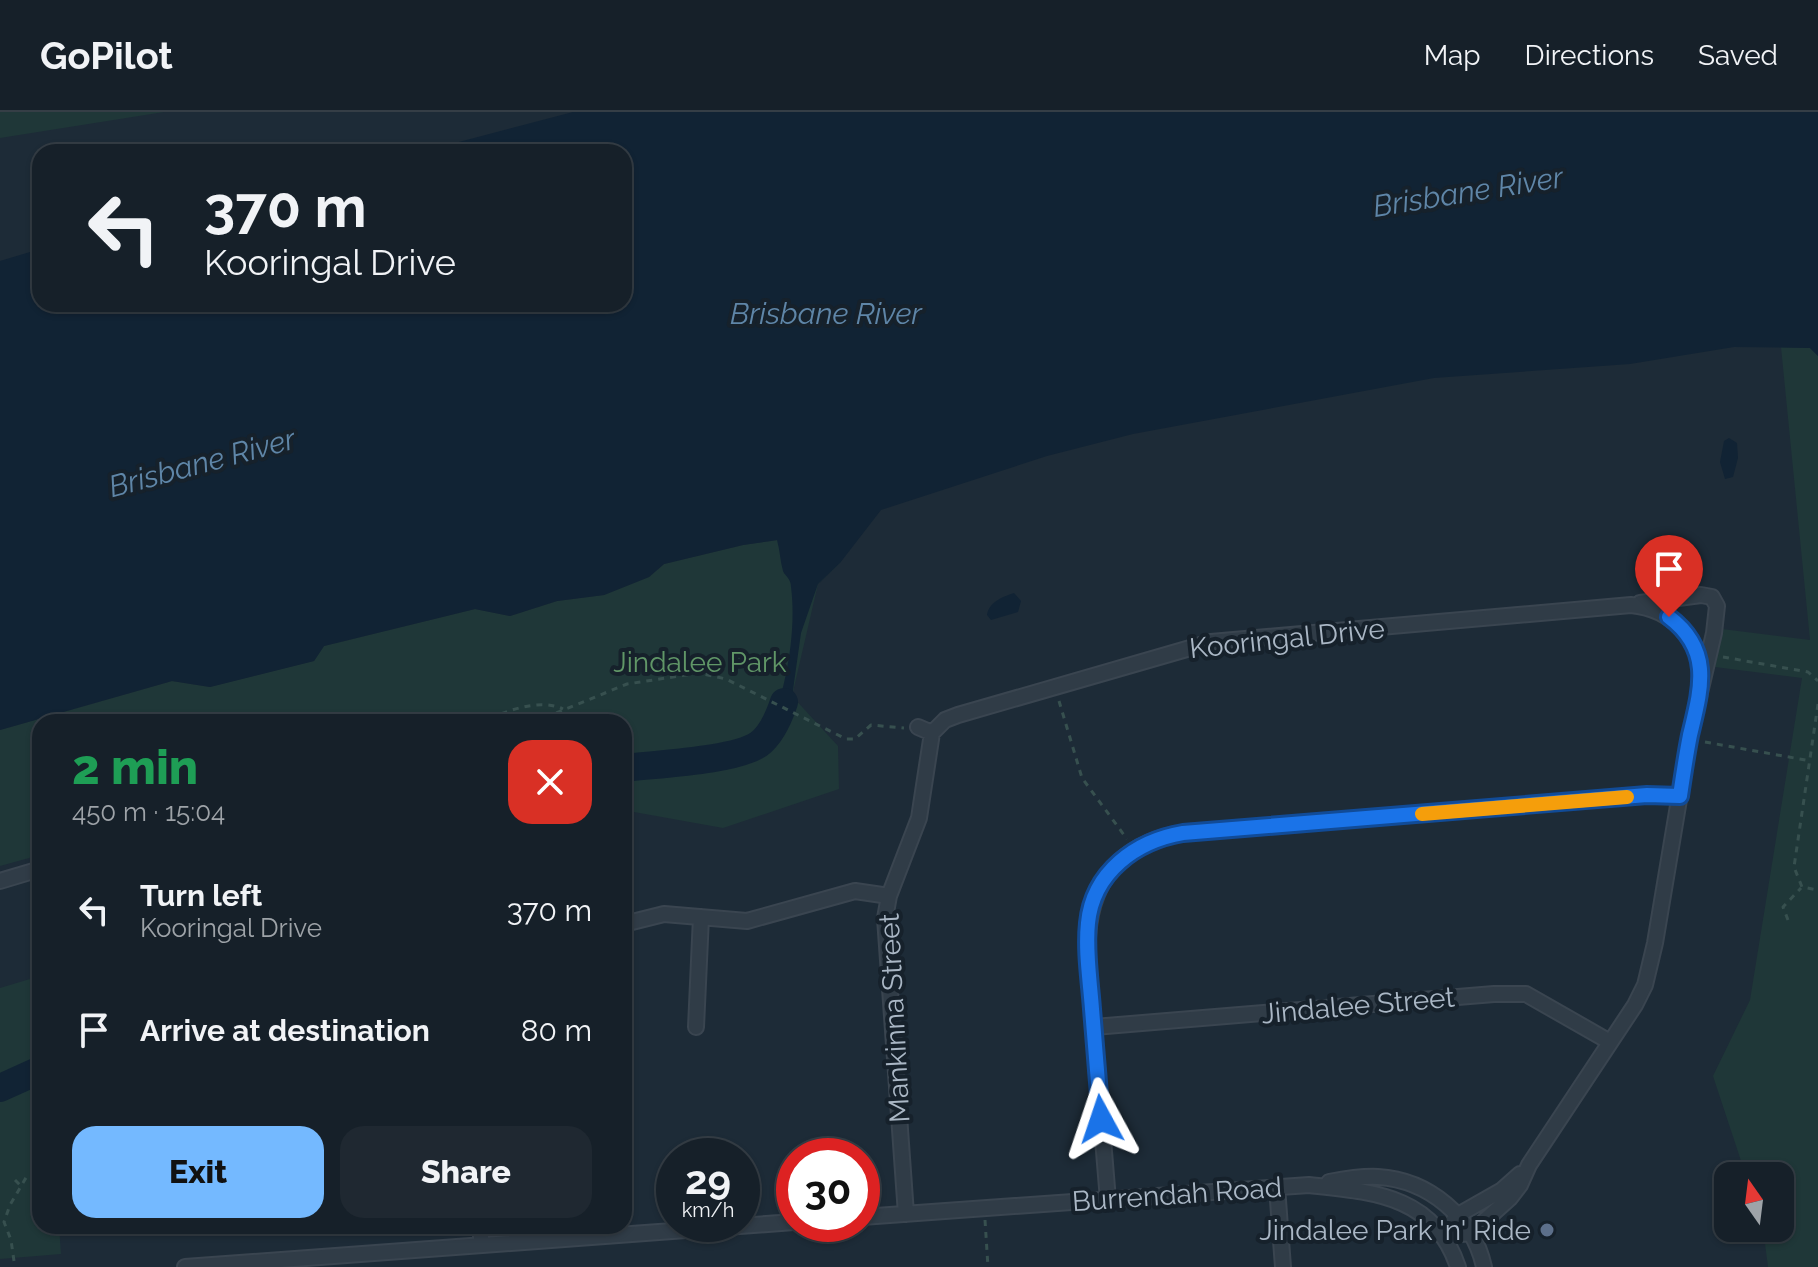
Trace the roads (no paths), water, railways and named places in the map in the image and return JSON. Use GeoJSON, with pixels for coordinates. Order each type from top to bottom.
{"type":"FeatureCollection","features":[{"type":"Feature","properties":{"kind":"street","name":"Kooringal Drive"},"geometry":{"type":"LineString","coordinates":[[925,730],[958,715],[1211,642],[1624,605],[1701,595],[1712,597],[1717,613],[1689,740],[1655,943],[1645,985],[1529,1165],[1520,1185],[1506,1194],[1471,1233]]}},
{"type":"Feature","properties":{"kind":"street","name":"Kooringal Drive"},"geometry":{"type":"LineString","coordinates":[[1624,605],[1651,608],[1678,624],[1697,651],[1701,681]]}},
{"type":"Feature","properties":{"kind":"street","name":"Mankinna Street"},"geometry":{"type":"LineString","coordinates":[[906,1214],[885,929],[889,896],[919,818],[925,730]]}},
{"type":"Feature","properties":{"kind":"street"},"geometry":{"type":"LineString","coordinates":[[1108,1200],[1088,957],[1090,911],[1109,873],[1134,850],[1151,841],[1183,833],[1647,795],[1680,796]]}},
{"type":"Feature","properties":{"kind":"street"},"geometry":{"type":"LineString","coordinates":[[0,881],[32,871]]}},
{"type":"Feature","properties":{"kind":"street"},"geometry":{"type":"LineString","coordinates":[[632,922],[664,914],[747,921],[855,891],[889,896]]}},
{"type":"Feature","properties":{"kind":"street"},"geometry":{"type":"LineString","coordinates":[[696,1027],[701,917]]}},
{"type":"Feature","properties":{"kind":"street","name":"Jindalee Street"},"geometry":{"type":"LineString","coordinates":[[1094,1027],[1494,994],[1526,994],[1610,1042]]}},
{"type":"Feature","properties":{"kind":"street"},"geometry":{"type":"LineString","coordinates":[[1309,1185],[1357,1177],[1391,1179],[1421,1188],[1458,1215],[1471,1233],[1484,1267]]}},
{"type":"Feature","properties":{"kind":"street","name":"Burrendah Road"},"geometry":{"type":"LineString","coordinates":[[880,1216],[1309,1185],[1369,1191],[1396,1199],[1419,1212],[1442,1236],[1458,1267]]}},
{"type":"Feature","properties":{"kind":"street"},"geometry":{"type":"LineString","coordinates":[[1277,1187],[1283,1267]]}},
{"type":"Feature","properties":{"kind":"street"},"geometry":{"type":"LineString","coordinates":[[1442,1236],[1458,1215],[1506,1194]]}},
{"type":"Feature","properties":{"kind":"street"},"geometry":{"type":"LineString","coordinates":[[632,1234],[776,1223]]}},
{"type":"Feature","properties":{"kind":"street"},"geometry":{"type":"LineString","coordinates":[[1442,1236],[1471,1233]]}},
{"type":"Feature","properties":{"kind":"street"},"geometry":{"type":"LineString","coordinates":[[481,1234],[481,1245]]}},
{"type":"Feature","properties":{"kind":"street"},"geometry":{"type":"LineString","coordinates":[[185,1267],[344,1261],[481,1245],[631,1234]]}},
{"type":"Feature","properties":{"kind":"water","name":"Brisbane River"},"geometry":{"type":"Polygon","coordinates":[[[573,112],[1818,112],[1818,356],[1810,348],[1734,347],[1630,364],[1434,378],[1133,434],[1047,456],[881,510],[840,563],[818,584],[801,633],[792,697],[784,716],[768,735],[784,682],[792,624],[791,584],[783,571],[777,540],[664,564],[649,577],[604,595],[557,601],[510,616],[475,609],[324,646],[314,661],[210,687],[172,681],[56,714],[32,714],[32,721],[0,730],[0,261],[32,251],[32,312],[632,312],[632,144],[451,144],[573,112]]]}},
{"type":"Feature","properties":{"kind":"water"},"geometry":{"type":"Polygon","coordinates":[[[1729,438],[1737,443],[1738,458],[1733,477],[1725,479],[1720,462],[1724,441],[1729,438]]]}},
{"type":"Feature","properties":{"kind":"water"},"geometry":{"type":"Polygon","coordinates":[[[1014,593],[1021,601],[1018,612],[991,620],[987,615],[993,603],[1014,593]]]}},
{"type":"Feature","properties":{"kind":"waterway"},"geometry":{"type":"LineString","coordinates":[[632,767],[714,758],[748,750],[767,736],[784,702]]}},
{"type":"Feature","properties":{"kind":"waterway"},"geometry":{"type":"LineString","coordinates":[[0,1088],[32,1074]]}},
{"type":"Feature","properties":{"kind":"place","name":"Jindalee Park 'n' Ride"},"geometry":{"type":"Point","coordinates":[1547,1230]}},
{"type":"Feature","properties":{"kind":"park label","name":"Jindalee Park"},"geometry":{"type":"Point","coordinates":[700,662]}}]}
